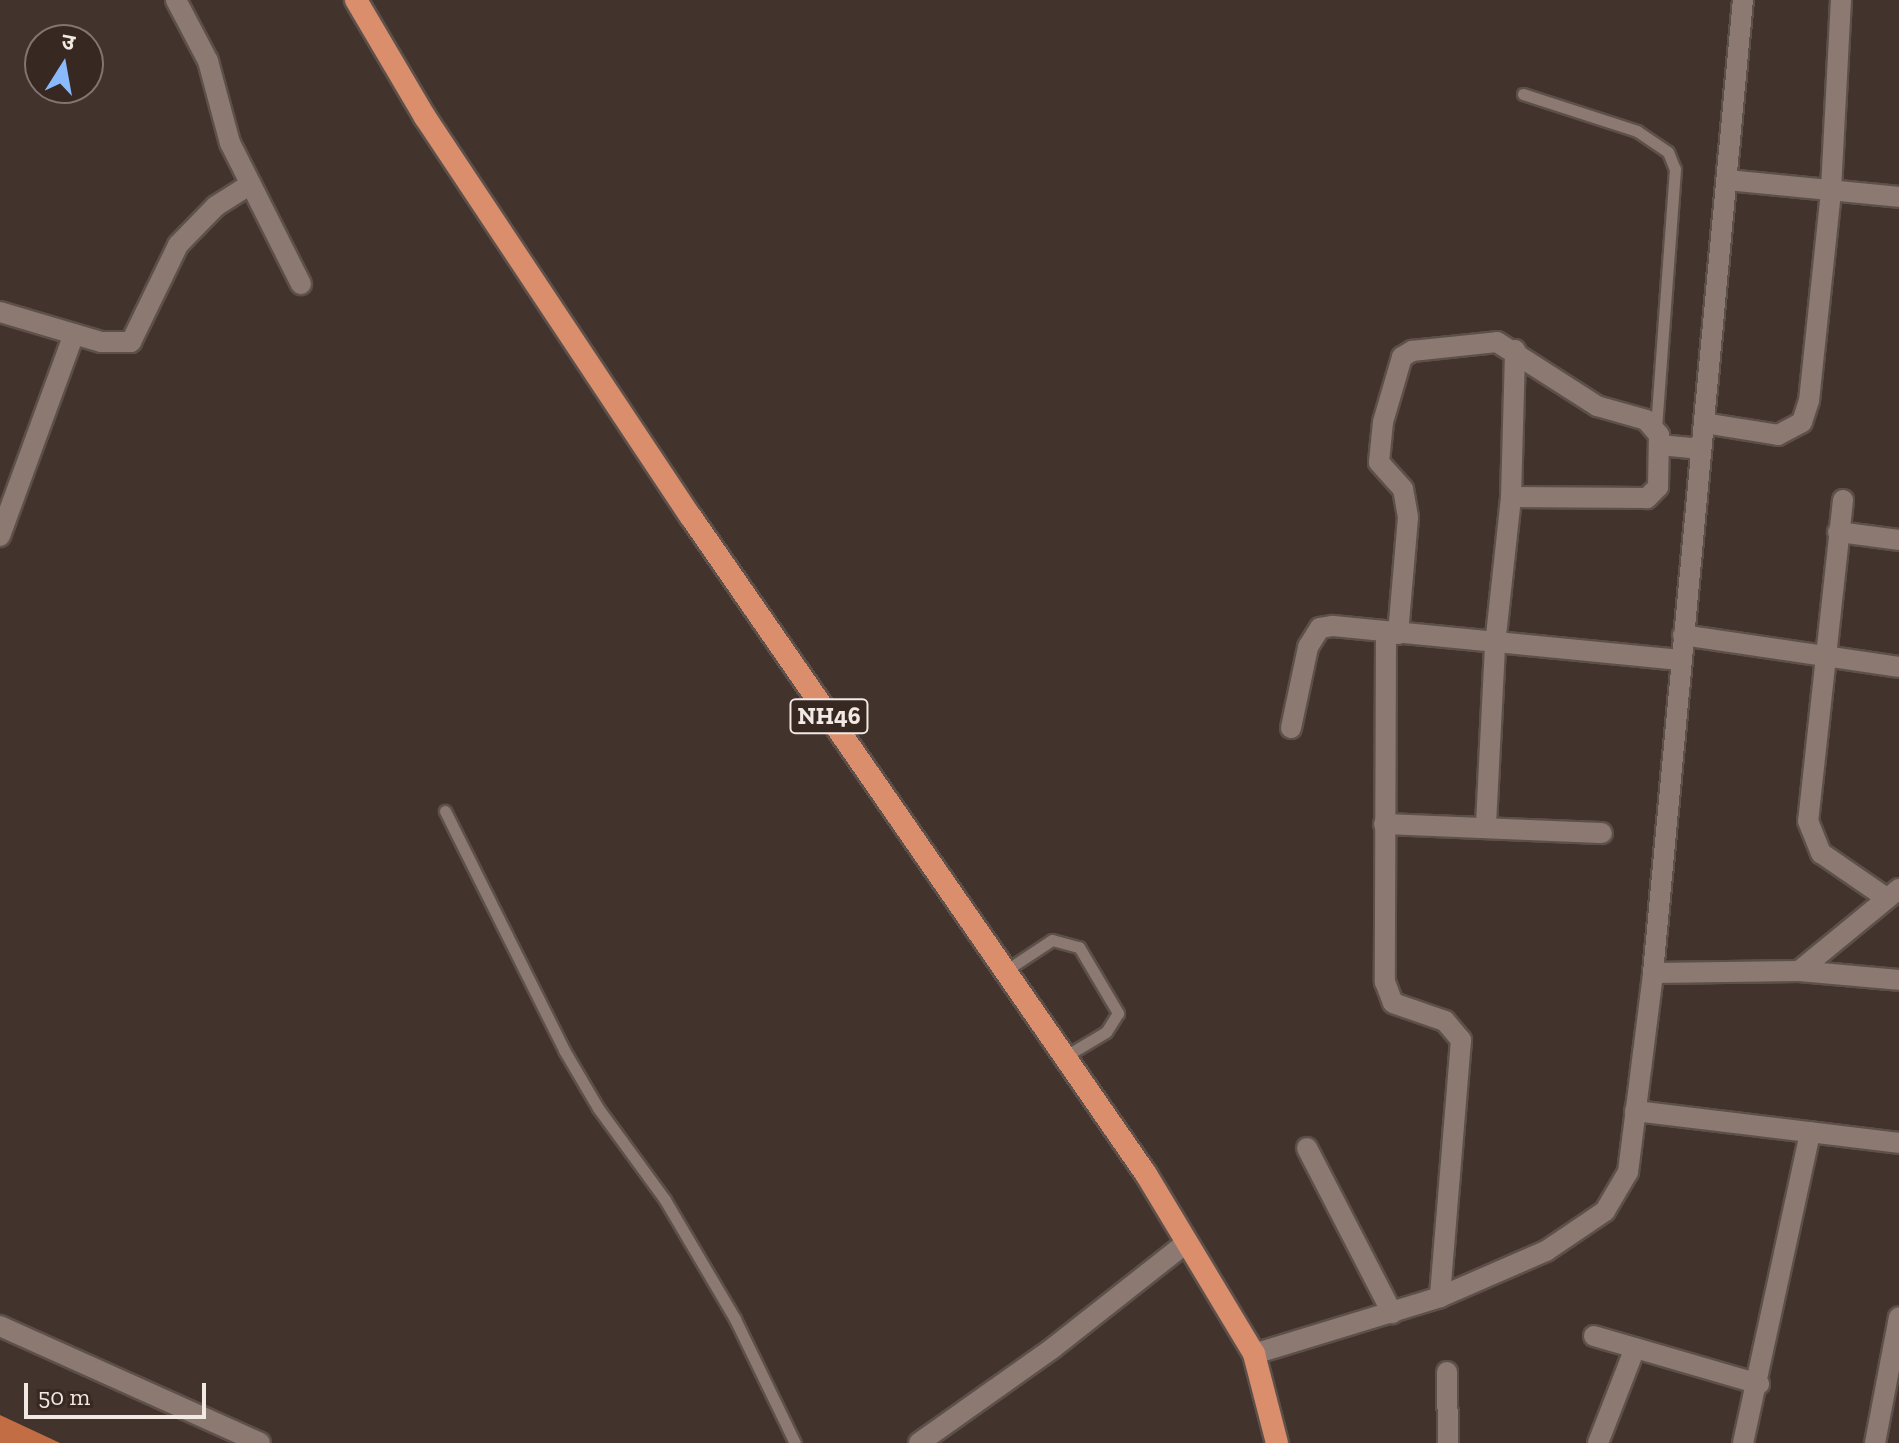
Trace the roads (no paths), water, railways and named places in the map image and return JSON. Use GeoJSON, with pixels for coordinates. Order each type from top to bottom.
{"type":"FeatureCollection","features":[{"type":"Feature","properties":{"kind":"highway","name":"NH46"},"geometry":{"type":"LineString","coordinates":[[356,0],[425,117],[691,517],[1064,1057],[1187,1242],[1254,1354],[1277,1443]]}},
{"type":"Feature","properties":{"kind":"street"},"geometry":{"type":"LineString","coordinates":[[176,0],[208,61],[230,143],[301,284]]}},
{"type":"Feature","properties":{"kind":"street"},"geometry":{"type":"LineString","coordinates":[[1254,1354],[1440,1297],[1546,1251],[1605,1211],[1628,1172],[1653,973],[1743,0]]}},
{"type":"Feature","properties":{"kind":"street"},"geometry":{"type":"LineString","coordinates":[[1704,423],[1778,435],[1802,422],[1809,401],[1831,190],[1841,0]]}},
{"type":"Feature","properties":{"kind":"street"},"geometry":{"type":"LineString","coordinates":[[1727,180],[1899,197]]}},
{"type":"Feature","properties":{"kind":"street"},"geometry":{"type":"LineString","coordinates":[[0,312],[101,342],[131,342],[178,245],[216,206],[251,184]]}},
{"type":"Feature","properties":{"kind":"street"},"geometry":{"type":"LineString","coordinates":[[0,536],[74,334]]}},
{"type":"Feature","properties":{"kind":"street"},"geometry":{"type":"LineString","coordinates":[[1440,1297],[1461,1040],[1445,1021],[1404,1011],[1388,994],[1384,824],[1392,633],[1408,517],[1403,489],[1379,462],[1396,367],[1412,351],[1484,341],[1515,350],[1597,406],[1658,436],[1701,449]]}},
{"type":"Feature","properties":{"kind":"street"},"geometry":{"type":"LineString","coordinates":[[1486,824],[1495,645],[1511,497],[1515,350]]}},
{"type":"Feature","properties":{"kind":"street"},"geometry":{"type":"LineString","coordinates":[[1511,497],[1647,498],[1658,487],[1658,436]]}},
{"type":"Feature","properties":{"kind":"street"},"geometry":{"type":"LineString","coordinates":[[1799,971],[1892,893],[1835,864],[1812,839],[1808,821],[1843,500]]}},
{"type":"Feature","properties":{"kind":"street"},"geometry":{"type":"LineString","coordinates":[[1838,532],[1899,540]]}},
{"type":"Feature","properties":{"kind":"street"},"geometry":{"type":"LineString","coordinates":[[1291,728],[1313,635],[1333,626],[1495,645],[1680,660]]}},
{"type":"Feature","properties":{"kind":"street"},"geometry":{"type":"LineString","coordinates":[[1683,635],[1824,653],[1899,667]]}},
{"type":"Feature","properties":{"kind":"street"},"geometry":{"type":"LineString","coordinates":[[1384,824],[1486,824],[1602,833]]}},
{"type":"Feature","properties":{"kind":"street"},"geometry":{"type":"LineString","coordinates":[[1653,973],[1799,971],[1899,980]]}},
{"type":"Feature","properties":{"kind":"street"},"geometry":{"type":"LineString","coordinates":[[1635,1111],[1899,1143]]}},
{"type":"Feature","properties":{"kind":"street"},"geometry":{"type":"LineString","coordinates":[[1743,1443],[1759,1384],[1810,1132]]}},
{"type":"Feature","properties":{"kind":"street"},"geometry":{"type":"LineString","coordinates":[[1307,1148],[1392,1313]]}},
{"type":"Feature","properties":{"kind":"street"},"geometry":{"type":"LineString","coordinates":[[919,1443],[952,1435],[1187,1242]]}},
{"type":"Feature","properties":{"kind":"street"},"geometry":{"type":"LineString","coordinates":[[1875,1443],[1899,1317]]}},
{"type":"Feature","properties":{"kind":"street"},"geometry":{"type":"LineString","coordinates":[[0,1326],[260,1443]]}},
{"type":"Feature","properties":{"kind":"street"},"geometry":{"type":"LineString","coordinates":[[1594,1336],[1759,1384]]}},
{"type":"Feature","properties":{"kind":"street"},"geometry":{"type":"LineString","coordinates":[[1598,1443],[1635,1348]]}},
{"type":"Feature","properties":{"kind":"street"},"geometry":{"type":"LineString","coordinates":[[1447,1372],[1448,1443]]}},
{"type":"Feature","properties":{"kind":"lane"},"geometry":{"type":"LineString","coordinates":[[1523,94],[1637,131],[1668,152],[1675,169],[1658,436]]}},
{"type":"Feature","properties":{"kind":"lane"},"geometry":{"type":"LineString","coordinates":[[445,811],[564,1050],[598,1108],[665,1200],[720,1292],[795,1443]]}},
{"type":"Feature","properties":{"kind":"lane"},"geometry":{"type":"LineString","coordinates":[[1005,971],[1052,940],[1079,947],[1118,1013],[1106,1032],[1064,1057]]}}]}
